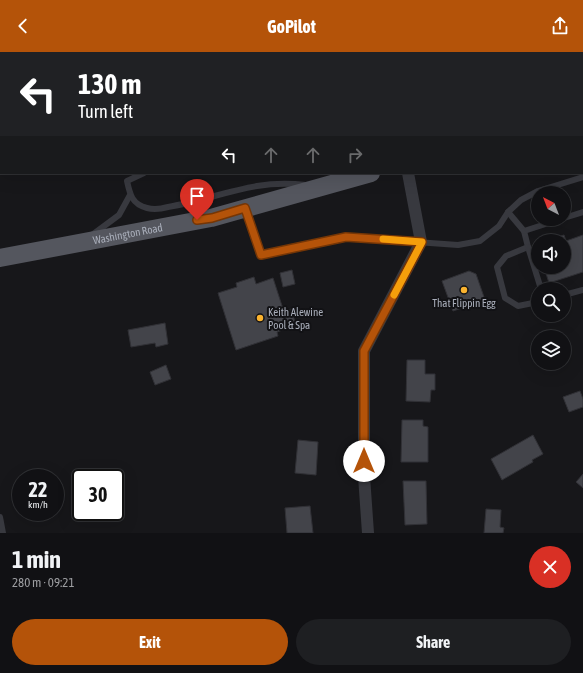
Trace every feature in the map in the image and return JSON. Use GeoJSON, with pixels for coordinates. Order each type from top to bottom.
{"type":"FeatureCollection","features":[{"type":"Feature","properties":{"kind":"main road","name":"Washington Road"},"geometry":{"type":"LineString","coordinates":[[0,258],[212,218],[367,174]]}},
{"type":"Feature","properties":{"kind":"street"},"geometry":{"type":"LineString","coordinates":[[368,533],[364,476],[364,351],[422,242],[408,174]]}},
{"type":"Feature","properties":{"kind":"lane"},"geometry":{"type":"LineString","coordinates":[[142,174],[128,181],[130,195],[134,201],[140,205],[155,210],[256,186],[287,182],[320,187]]}},
{"type":"Feature","properties":{"kind":"lane"},"geometry":{"type":"LineString","coordinates":[[245,208],[261,255],[346,237],[458,245],[480,241],[499,226],[508,212],[521,200],[538,191],[583,177]]}},
{"type":"Feature","properties":{"kind":"lane"},"geometry":{"type":"LineString","coordinates":[[82,242],[119,215],[130,195]]}},
{"type":"Feature","properties":{"kind":"lane"},"geometry":{"type":"LineString","coordinates":[[508,212],[524,231],[539,282]]}},
{"type":"Feature","properties":{"kind":"lane"},"geometry":{"type":"LineString","coordinates":[[571,216],[583,212]]}},
{"type":"Feature","properties":{"kind":"lane"},"geometry":{"type":"LineString","coordinates":[[524,231],[539,226]]}},
{"type":"Feature","properties":{"kind":"lane"},"geometry":{"type":"LineString","coordinates":[[528,247],[506,256],[496,267],[505,298],[518,306],[531,303]]}},
{"type":"Feature","properties":{"kind":"lane"},"geometry":{"type":"LineString","coordinates":[[571,293],[583,290]]}},
{"type":"Feature","properties":{"kind":"lane"},"geometry":{"type":"LineString","coordinates":[[0,517],[3,533]]}},
{"type":"Feature","properties":{"kind":"building"},"geometry":{"type":"Polygon","coordinates":[[[583,235],[583,272],[549,282],[546,274],[571,274],[571,239],[583,235]]]}},
{"type":"Feature","properties":{"kind":"building"},"geometry":{"type":"Polygon","coordinates":[[[292,270],[295,284],[283,287],[280,273],[292,270]]]}},
{"type":"Feature","properties":{"kind":"building","name":"That Flippin Egg"},"geometry":{"type":"Polygon","coordinates":[[[469,271],[476,274],[485,300],[453,311],[442,281],[469,271]]]}},
{"type":"Feature","properties":{"kind":"building","name":"Keith Alewine Pool & Spa"},"geometry":{"type":"Polygon","coordinates":[[[254,277],[256,284],[273,278],[284,312],[291,309],[296,325],[277,332],[278,336],[236,350],[218,293],[237,287],[236,283],[254,277]]]}},
{"type":"Feature","properties":{"kind":"building"},"geometry":{"type":"Polygon","coordinates":[[[165,323],[168,344],[156,347],[155,343],[131,347],[128,330],[165,323]]]}},
{"type":"Feature","properties":{"kind":"building"},"geometry":{"type":"Polygon","coordinates":[[[407,360],[425,360],[425,374],[435,374],[435,390],[431,390],[430,402],[406,401],[407,360]]]}},
{"type":"Feature","properties":{"kind":"building"},"geometry":{"type":"Polygon","coordinates":[[[166,365],[171,379],[155,385],[150,372],[166,365]]]}},
{"type":"Feature","properties":{"kind":"building"},"geometry":{"type":"Polygon","coordinates":[[[580,391],[583,399],[583,407],[569,412],[563,397],[580,391]]]}},
{"type":"Feature","properties":{"kind":"building"},"geometry":{"type":"Polygon","coordinates":[[[402,420],[423,420],[423,426],[428,427],[428,462],[401,462],[402,420]]]}},
{"type":"Feature","properties":{"kind":"building"},"geometry":{"type":"Polygon","coordinates":[[[533,435],[543,454],[532,460],[533,462],[502,480],[491,459],[533,435]]]}},
{"type":"Feature","properties":{"kind":"building"},"geometry":{"type":"Polygon","coordinates":[[[298,440],[318,442],[316,475],[295,473],[298,440]]]}},
{"type":"Feature","properties":{"kind":"building"},"geometry":{"type":"Polygon","coordinates":[[[583,474],[583,488],[576,482],[583,474]]]}},
{"type":"Feature","properties":{"kind":"building"},"geometry":{"type":"Polygon","coordinates":[[[403,481],[426,481],[427,524],[405,525],[403,481]]]}},
{"type":"Feature","properties":{"kind":"building"},"geometry":{"type":"Polygon","coordinates":[[[310,506],[313,533],[287,533],[285,508],[310,506]]]}},
{"type":"Feature","properties":{"kind":"building"},"geometry":{"type":"Polygon","coordinates":[[[486,509],[501,510],[500,527],[504,528],[503,533],[484,533],[486,509]]]}},
{"type":"Feature","properties":{"kind":"slow traffic"},"geometry":{"type":"LineString","coordinates":[[383,239],[422,242],[394,295]]}},
{"type":"Feature","properties":{"kind":"place","name":"That Flippin Egg"},"geometry":{"type":"Point","coordinates":[464,290]}},
{"type":"Feature","properties":{"kind":"place","name":"Keith Alewine Pool & Spa"},"geometry":{"type":"Point","coordinates":[260,318]}},
{"type":"Feature","properties":{"kind":"route"},"geometry":{"type":"LineString","coordinates":[[197,220],[212,218],[245,208],[261,255],[346,237],[422,242],[364,351],[364,461]]}}]}
